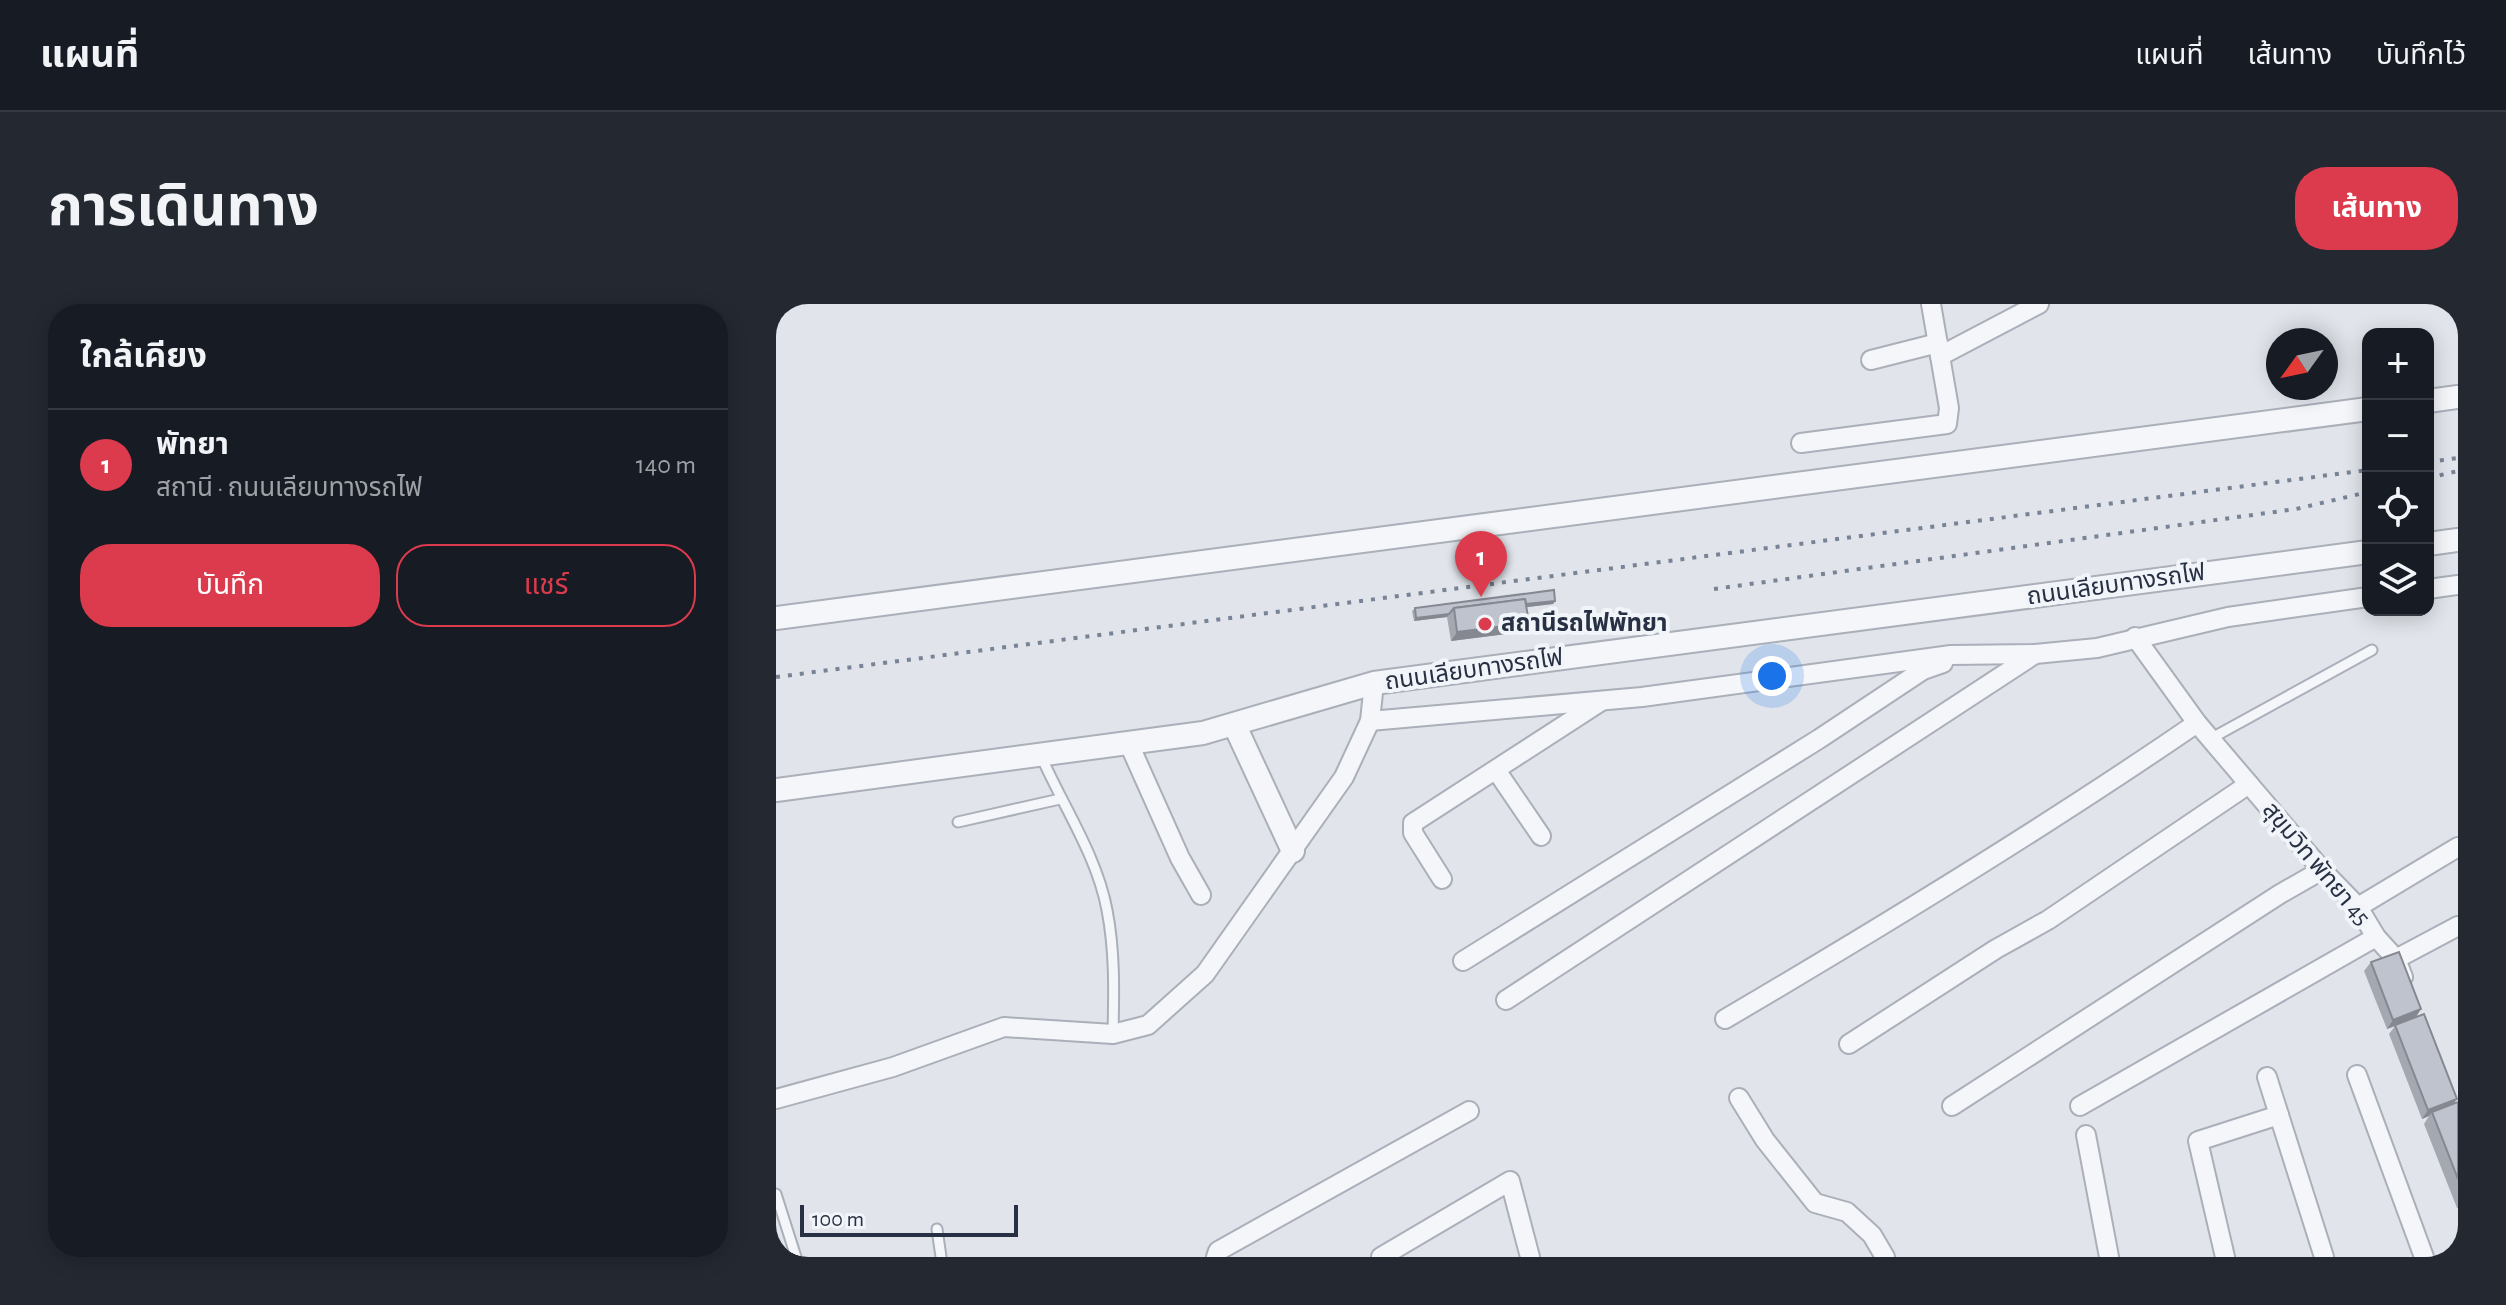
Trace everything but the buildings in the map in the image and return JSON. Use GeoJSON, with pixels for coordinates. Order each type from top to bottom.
{"type":"FeatureCollection","features":[{"type":"Feature","properties":{"kind":"street"},"geometry":{"type":"LineString","coordinates":[[1801,443],[1947,424],[1949,408],[1931,304]]}},
{"type":"Feature","properties":{"kind":"street"},"geometry":{"type":"LineString","coordinates":[[1871,360],[1939,350],[2039,304]]}},
{"type":"Feature","properties":{"kind":"street"},"geometry":{"type":"LineString","coordinates":[[2434,400],[2458,397]]}},
{"type":"Feature","properties":{"kind":"street"},"geometry":{"type":"LineString","coordinates":[[776,618],[2362,410]]}},
{"type":"Feature","properties":{"kind":"street"},"geometry":{"type":"LineString","coordinates":[[2434,543],[2458,540]]}},
{"type":"Feature","properties":{"kind":"street","name":"ถนนเลียบทางรถไฟ"},"geometry":{"type":"LineString","coordinates":[[776,790],[1129,744],[1235,726],[1374,683],[2362,553]]}},
{"type":"Feature","properties":{"kind":"street"},"geometry":{"type":"LineString","coordinates":[[2434,588],[2458,585]]}},
{"type":"Feature","properties":{"kind":"street"},"geometry":{"type":"LineString","coordinates":[[1463,961],[1819,739],[1923,670],[1944,662],[2097,648],[2228,617],[2362,598]]}},
{"type":"Feature","properties":{"kind":"street","name":"สุขุมวิท พัทยา 45"},"geometry":{"type":"LineString","coordinates":[[2135,637],[2210,739],[2322,870],[2358,907],[2376,937],[2396,959],[2413,1001]]}},
{"type":"Feature","properties":{"kind":"street"},"geometry":{"type":"LineString","coordinates":[[1370,721],[1602,700],[1951,655],[2026,654]]}},
{"type":"Feature","properties":{"kind":"street"},"geometry":{"type":"LineString","coordinates":[[1506,1000],[2026,654]]}},
{"type":"Feature","properties":{"kind":"street"},"geometry":{"type":"LineString","coordinates":[[776,1099],[893,1067],[1004,1027],[1113,1034],[1148,1025],[1177,1003],[1205,974],[1344,777],[1370,721],[1374,683]]}},
{"type":"Feature","properties":{"kind":"street"},"geometry":{"type":"LineString","coordinates":[[1442,879],[1411,827],[1602,700]]}},
{"type":"Feature","properties":{"kind":"street"},"geometry":{"type":"LineString","coordinates":[[1725,1019],[1963,876],[2197,723]]}},
{"type":"Feature","properties":{"kind":"street"},"geometry":{"type":"LineString","coordinates":[[1235,726],[1293,851]]}},
{"type":"Feature","properties":{"kind":"street"},"geometry":{"type":"LineString","coordinates":[[1129,744],[1180,858],[1201,895]]}},
{"type":"Feature","properties":{"kind":"street"},"geometry":{"type":"LineString","coordinates":[[1496,770],[1541,836]]}},
{"type":"Feature","properties":{"kind":"street"},"geometry":{"type":"LineString","coordinates":[[1849,1044],[1996,949],[2048,920],[2249,784]]}},
{"type":"Feature","properties":{"kind":"street"},"geometry":{"type":"LineString","coordinates":[[2358,907],[2458,847]]}},
{"type":"Feature","properties":{"kind":"street"},"geometry":{"type":"LineString","coordinates":[[1952,1106],[2322,870]]}},
{"type":"Feature","properties":{"kind":"street"},"geometry":{"type":"LineString","coordinates":[[2396,959],[2458,926]]}},
{"type":"Feature","properties":{"kind":"street"},"geometry":{"type":"LineString","coordinates":[[2080,1106],[2376,937]]}},
{"type":"Feature","properties":{"kind":"street"},"geometry":{"type":"LineString","coordinates":[[2357,1075],[2424,1257]]}},
{"type":"Feature","properties":{"kind":"street"},"geometry":{"type":"LineString","coordinates":[[2267,1077],[2324,1257]]}},
{"type":"Feature","properties":{"kind":"street"},"geometry":{"type":"LineString","coordinates":[[1739,1098],[1765,1140],[1815,1203],[1847,1212],[1872,1235],[1885,1257]]}},
{"type":"Feature","properties":{"kind":"street"},"geometry":{"type":"LineString","coordinates":[[1216,1257],[1218,1251],[1469,1111]]}},
{"type":"Feature","properties":{"kind":"street"},"geometry":{"type":"LineString","coordinates":[[2225,1257],[2198,1141],[2279,1115]]}},
{"type":"Feature","properties":{"kind":"street"},"geometry":{"type":"LineString","coordinates":[[2086,1135],[2109,1257]]}},
{"type":"Feature","properties":{"kind":"street"},"geometry":{"type":"LineString","coordinates":[[1381,1257],[1510,1181],[1530,1257]]}},
{"type":"Feature","properties":{"kind":"lane"},"geometry":{"type":"LineString","coordinates":[[2210,739],[2372,650]]}},
{"type":"Feature","properties":{"kind":"lane"},"geometry":{"type":"LineString","coordinates":[[1041,756],[1089,856],[1107,908],[1114,967],[1113,1034]]}},
{"type":"Feature","properties":{"kind":"lane"},"geometry":{"type":"LineString","coordinates":[[958,822],[1060,799]]}},
{"type":"Feature","properties":{"kind":"lane"},"geometry":{"type":"LineString","coordinates":[[776,1194],[796,1257]]}},
{"type":"Feature","properties":{"kind":"lane"},"geometry":{"type":"LineString","coordinates":[[937,1229],[941,1257]]}},
{"type":"Feature","properties":{"kind":"railway"},"geometry":{"type":"LineString","coordinates":[[2434,461],[2458,458]]}},
{"type":"Feature","properties":{"kind":"railway"},"geometry":{"type":"LineString","coordinates":[[776,677],[2362,471]]}},
{"type":"Feature","properties":{"kind":"railway"},"geometry":{"type":"LineString","coordinates":[[2434,477],[2458,471]]}},
{"type":"Feature","properties":{"kind":"railway"},"geometry":{"type":"LineString","coordinates":[[1714,589],[2296,509],[2362,493]]}},
{"type":"Feature","properties":{"kind":"place","name":"พัทยา"},"geometry":{"type":"Point","coordinates":[1481,597]}},
{"type":"Feature","properties":{"kind":"place","name":"สถานีรถไฟพัทยา"},"geometry":{"type":"Point","coordinates":[1485,624]}}]}
